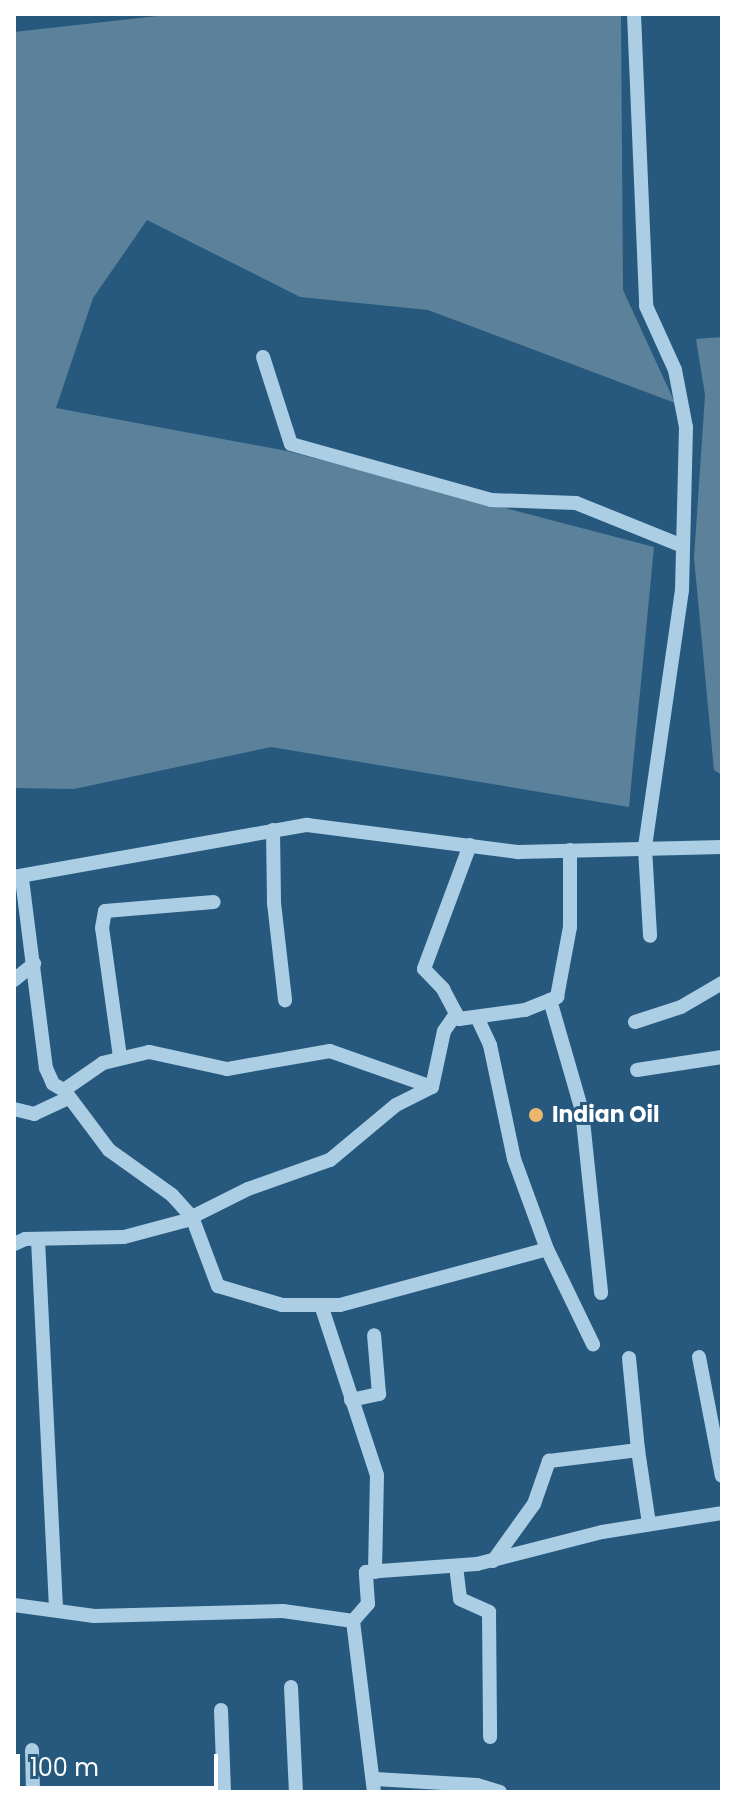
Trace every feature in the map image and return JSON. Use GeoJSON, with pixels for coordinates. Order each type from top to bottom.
{"type":"FeatureCollection","features":[{"type":"Feature","properties":{"kind":"street"},"geometry":{"type":"LineString","coordinates":[[634,14],[646,306],[681,389],[686,427],[682,590],[645,848],[650,936]]}},
{"type":"Feature","properties":{"kind":"street"},"geometry":{"type":"LineString","coordinates":[[263,357],[291,444],[491,500],[576,503],[683,546]]}},
{"type":"Feature","properties":{"kind":"street"},"geometry":{"type":"LineString","coordinates":[[547,1249],[400,1291],[321,1305],[282,1305],[218,1286],[192,1217],[172,1195],[109,1150],[66,1094],[53,1084],[46,1068],[34,964],[18,878],[307,825],[519,852],[722,847]]}},
{"type":"Feature","properties":{"kind":"street"},"geometry":{"type":"LineString","coordinates":[[273,830],[272,883],[285,1000]]}},
{"type":"Feature","properties":{"kind":"street"},"geometry":{"type":"LineString","coordinates":[[470,845],[424,969],[459,1019],[525,1010],[557,997],[563,978],[570,927],[570,850]]}},
{"type":"Feature","properties":{"kind":"street"},"geometry":{"type":"LineString","coordinates":[[120,1057],[102,928],[105,911],[214,902]]}},
{"type":"Feature","properties":{"kind":"street"},"geometry":{"type":"LineString","coordinates":[[14,980],[34,964]]}},
{"type":"Feature","properties":{"kind":"street"},"geometry":{"type":"LineString","coordinates":[[635,1022],[681,1007],[722,983]]}},
{"type":"Feature","properties":{"kind":"street"},"geometry":{"type":"LineString","coordinates":[[550,1000],[582,1111],[601,1293]]}},
{"type":"Feature","properties":{"kind":"street"},"geometry":{"type":"LineString","coordinates":[[432,1087],[444,1031],[456,1014]]}},
{"type":"Feature","properties":{"kind":"street"},"geometry":{"type":"LineString","coordinates":[[477,1017],[490,1045],[514,1159],[547,1249],[593,1344]]}},
{"type":"Feature","properties":{"kind":"street"},"geometry":{"type":"LineString","coordinates":[[14,1109],[34,1114],[120,1057],[149,1052],[227,1069],[330,1051],[432,1087]]}},
{"type":"Feature","properties":{"kind":"street"},"geometry":{"type":"LineString","coordinates":[[637,1070],[722,1057]]}},
{"type":"Feature","properties":{"kind":"street"},"geometry":{"type":"LineString","coordinates":[[14,1244],[38,1240],[110,1239],[192,1217],[330,1160],[396,1105],[432,1087]]}},
{"type":"Feature","properties":{"kind":"street"},"geometry":{"type":"LineString","coordinates":[[38,1240],[56,1607]]}},
{"type":"Feature","properties":{"kind":"street"},"geometry":{"type":"LineString","coordinates":[[321,1305],[377,1475],[375,1572]]}},
{"type":"Feature","properties":{"kind":"street"},"geometry":{"type":"LineString","coordinates":[[351,1400],[379,1394],[374,1335]]}},
{"type":"Feature","properties":{"kind":"street"},"geometry":{"type":"LineString","coordinates":[[699,1357],[722,1476]]}},
{"type":"Feature","properties":{"kind":"street"},"geometry":{"type":"LineString","coordinates":[[629,1358],[649,1524]]}},
{"type":"Feature","properties":{"kind":"street"},"geometry":{"type":"LineString","coordinates":[[493,1561],[534,1504],[549,1461],[638,1450]]}},
{"type":"Feature","properties":{"kind":"street"},"geometry":{"type":"LineString","coordinates":[[500,1792],[477,1785],[374,1785],[353,1621],[368,1604],[366,1572],[493,1561],[649,1524],[722,1513]]}},
{"type":"Feature","properties":{"kind":"street"},"geometry":{"type":"LineString","coordinates":[[456,1566],[460,1599],[489,1612],[490,1737]]}},
{"type":"Feature","properties":{"kind":"street"},"geometry":{"type":"LineString","coordinates":[[14,1605],[56,1607],[94,1616],[283,1611],[353,1621]]}},
{"type":"Feature","properties":{"kind":"street"},"geometry":{"type":"LineString","coordinates":[[291,1687],[296,1792]]}},
{"type":"Feature","properties":{"kind":"street"},"geometry":{"type":"LineString","coordinates":[[221,1710],[224,1792]]}},
{"type":"Feature","properties":{"kind":"street"},"geometry":{"type":"LineString","coordinates":[[32,1750],[33,1792]]}},
{"type":"Feature","properties":{"kind":"water"},"geometry":{"type":"Polygon","coordinates":[[[175,14],[621,14],[623,290],[675,403],[428,310],[300,297],[147,220],[93,298],[56,408],[287,451],[654,547],[629,807],[271,747],[74,789],[14,788],[14,32],[175,14]]]}},
{"type":"Feature","properties":{"kind":"water"},"geometry":{"type":"Polygon","coordinates":[[[722,337],[722,775],[714,770],[694,558],[705,395],[696,339],[722,337]]]}},
{"type":"Feature","properties":{"kind":"place","name":"Indian Oil"},"geometry":{"type":"Point","coordinates":[536,1115]}}]}
